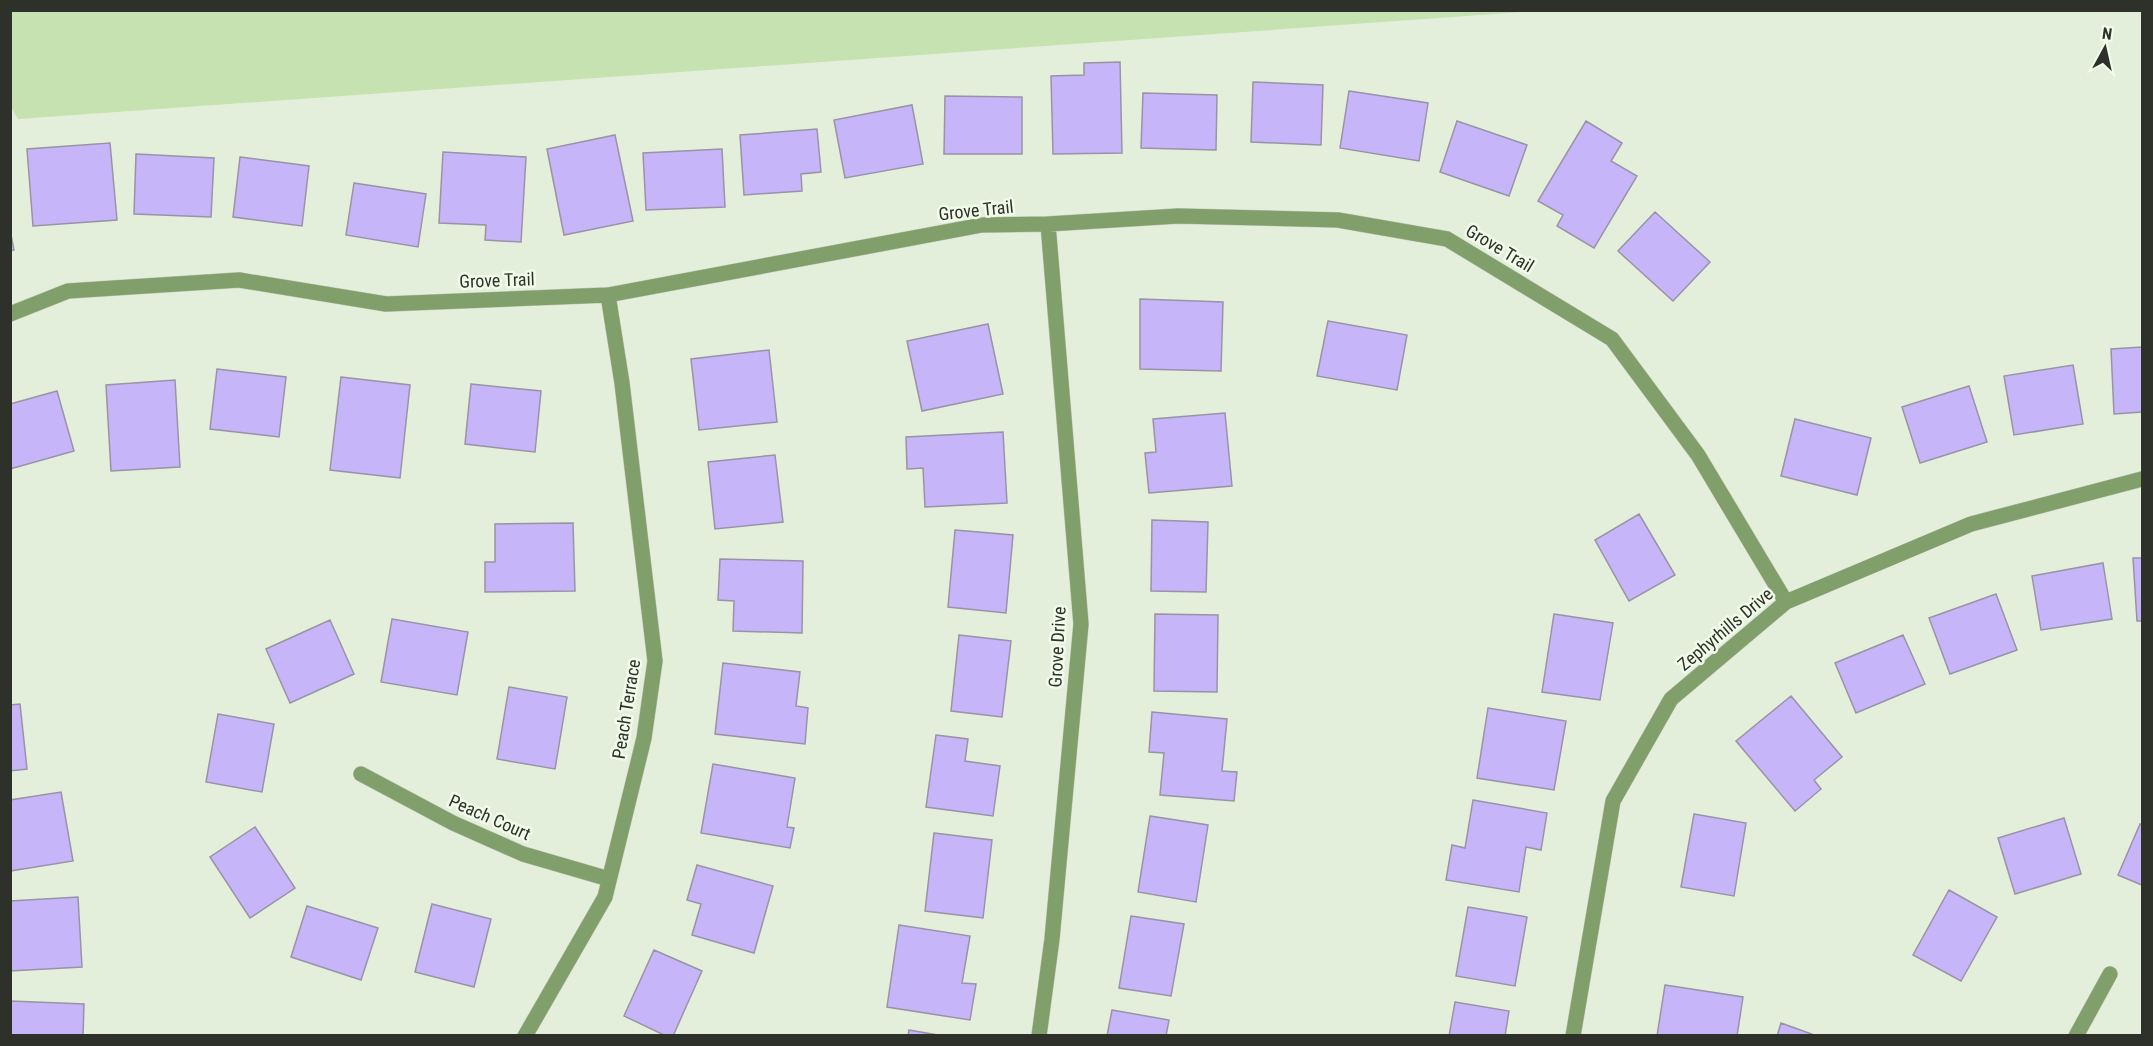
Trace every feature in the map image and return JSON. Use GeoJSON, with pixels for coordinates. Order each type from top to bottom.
{"type":"FeatureCollection","features":[{"type":"Feature","properties":{"kind":"street","name":"Grove Trail"},"geometry":{"type":"LineString","coordinates":[[10,314],[68,291],[239,280],[386,304],[608,295],[982,225],[1048,224],[1178,216],[1338,220],[1447,239],[1612,339],[1698,455],[1786,602]]}},
{"type":"Feature","properties":{"kind":"street","name":"Grove Drive"},"geometry":{"type":"LineString","coordinates":[[1038,1035],[1052,939],[1081,624],[1048,224]]}},
{"type":"Feature","properties":{"kind":"street","name":"Peach Terrace"},"geometry":{"type":"LineString","coordinates":[[525,1035],[605,897],[644,738],[655,661],[622,383],[608,295]]}},
{"type":"Feature","properties":{"kind":"street","name":"Zephyrhills Drive"},"geometry":{"type":"LineString","coordinates":[[1573,1035],[1614,801],[1671,699],[1786,602],[1971,524],[2142,479]]}},
{"type":"Feature","properties":{"kind":"street","name":"Peach Court"},"geometry":{"type":"LineString","coordinates":[[361,774],[453,824],[524,854],[609,879]]}},
{"type":"Feature","properties":{"kind":"street"},"geometry":{"type":"LineString","coordinates":[[2076,1035],[2109,974]]}},
{"type":"Feature","properties":{"kind":"green space"},"geometry":{"type":"Polygon","coordinates":[[[11,10],[1538,11],[18,119],[11,107],[11,10]]]}},
{"type":"Feature","properties":{"kind":"building"},"geometry":{"type":"Polygon","coordinates":[[[1120,62],[1122,153],[1053,154],[1051,76],[1084,75],[1084,63],[1120,62]]]}},
{"type":"Feature","properties":{"kind":"building"},"geometry":{"type":"Polygon","coordinates":[[[1253,82],[1323,85],[1321,145],[1251,142],[1253,82]]]}},
{"type":"Feature","properties":{"kind":"building"},"geometry":{"type":"Polygon","coordinates":[[[1349,91],[1428,103],[1419,161],[1340,148],[1349,91]]]}},
{"type":"Feature","properties":{"kind":"building"},"geometry":{"type":"Polygon","coordinates":[[[1143,93],[1217,95],[1216,150],[1141,148],[1143,93]]]}},
{"type":"Feature","properties":{"kind":"building"},"geometry":{"type":"Polygon","coordinates":[[[945,96],[1022,97],[1022,154],[944,154],[945,96]]]}},
{"type":"Feature","properties":{"kind":"building"},"geometry":{"type":"Polygon","coordinates":[[[912,105],[923,164],[845,178],[834,120],[912,105]]]}},
{"type":"Feature","properties":{"kind":"building"},"geometry":{"type":"Polygon","coordinates":[[[1457,121],[1527,145],[1509,196],[1440,172],[1457,121]]]}},
{"type":"Feature","properties":{"kind":"building"},"geometry":{"type":"Polygon","coordinates":[[[1586,121],[1622,143],[1611,161],[1637,176],[1594,248],[1557,226],[1563,215],[1538,201],[1586,121]]]}},
{"type":"Feature","properties":{"kind":"building"},"geometry":{"type":"Polygon","coordinates":[[[817,129],[821,172],[801,174],[802,191],[744,195],[740,135],[817,129]]]}},
{"type":"Feature","properties":{"kind":"building"},"geometry":{"type":"Polygon","coordinates":[[[615,135],[633,221],[564,235],[547,149],[615,135]]]}},
{"type":"Feature","properties":{"kind":"building"},"geometry":{"type":"Polygon","coordinates":[[[110,143],[117,220],[33,226],[27,149],[110,143]]]}},
{"type":"Feature","properties":{"kind":"building"},"geometry":{"type":"Polygon","coordinates":[[[722,149],[725,207],[646,210],[643,153],[722,149]]]}},
{"type":"Feature","properties":{"kind":"building"},"geometry":{"type":"Polygon","coordinates":[[[443,152],[526,157],[521,242],[485,240],[486,225],[439,223],[443,152]]]}},
{"type":"Feature","properties":{"kind":"building"},"geometry":{"type":"Polygon","coordinates":[[[136,154],[214,158],[211,217],[134,214],[136,154]]]}},
{"type":"Feature","properties":{"kind":"building"},"geometry":{"type":"Polygon","coordinates":[[[240,157],[309,166],[302,226],[233,217],[240,157]]]}},
{"type":"Feature","properties":{"kind":"building"},"geometry":{"type":"Polygon","coordinates":[[[354,183],[426,194],[418,247],[346,235],[354,183]]]}},
{"type":"Feature","properties":{"kind":"building"},"geometry":{"type":"Polygon","coordinates":[[[1655,212],[1710,262],[1673,301],[1618,251],[1655,212]]]}},
{"type":"Feature","properties":{"kind":"building"},"geometry":{"type":"Polygon","coordinates":[[[10,230],[14,250],[10,251],[10,230]]]}},
{"type":"Feature","properties":{"kind":"building"},"geometry":{"type":"Polygon","coordinates":[[[1140,299],[1223,302],[1221,371],[1140,369],[1140,299]]]}},
{"type":"Feature","properties":{"kind":"building"},"geometry":{"type":"Polygon","coordinates":[[[1328,321],[1407,335],[1397,390],[1317,376],[1328,321]]]}},
{"type":"Feature","properties":{"kind":"building"},"geometry":{"type":"Polygon","coordinates":[[[988,324],[1003,394],[922,411],[907,341],[988,324]]]}},
{"type":"Feature","properties":{"kind":"building"},"geometry":{"type":"Polygon","coordinates":[[[2142,347],[2142,412],[2114,414],[2111,349],[2142,347]]]}},
{"type":"Feature","properties":{"kind":"building"},"geometry":{"type":"Polygon","coordinates":[[[769,350],[777,422],[699,430],[691,359],[769,350]]]}},
{"type":"Feature","properties":{"kind":"building"},"geometry":{"type":"Polygon","coordinates":[[[2073,365],[2083,424],[2014,435],[2004,376],[2073,365]]]}},
{"type":"Feature","properties":{"kind":"building"},"geometry":{"type":"Polygon","coordinates":[[[217,369],[286,377],[279,437],[210,429],[217,369]]]}},
{"type":"Feature","properties":{"kind":"building"},"geometry":{"type":"Polygon","coordinates":[[[341,377],[410,385],[400,478],[330,470],[341,377]]]}},
{"type":"Feature","properties":{"kind":"building"},"geometry":{"type":"Polygon","coordinates":[[[175,380],[180,467],[111,471],[106,385],[175,380]]]}},
{"type":"Feature","properties":{"kind":"building"},"geometry":{"type":"Polygon","coordinates":[[[471,384],[541,391],[535,452],[465,444],[471,384]]]}},
{"type":"Feature","properties":{"kind":"building"},"geometry":{"type":"Polygon","coordinates":[[[1969,386],[1987,442],[1920,463],[1902,407],[1969,386]]]}},
{"type":"Feature","properties":{"kind":"building"},"geometry":{"type":"Polygon","coordinates":[[[57,391],[74,451],[10,469],[10,404],[57,391]]]}},
{"type":"Feature","properties":{"kind":"building"},"geometry":{"type":"Polygon","coordinates":[[[1225,413],[1232,486],[1149,493],[1145,453],[1156,452],[1153,419],[1225,413]]]}},
{"type":"Feature","properties":{"kind":"building"},"geometry":{"type":"Polygon","coordinates":[[[1795,419],[1871,438],[1857,495],[1781,476],[1795,419]]]}},
{"type":"Feature","properties":{"kind":"building"},"geometry":{"type":"Polygon","coordinates":[[[1003,432],[1007,503],[925,507],[923,468],[907,469],[906,437],[1003,432]]]}},
{"type":"Feature","properties":{"kind":"building"},"geometry":{"type":"Polygon","coordinates":[[[775,455],[783,522],[715,529],[708,462],[775,455]]]}},
{"type":"Feature","properties":{"kind":"building"},"geometry":{"type":"Polygon","coordinates":[[[1639,514],[1675,575],[1629,601],[1595,540],[1639,514]]]}},
{"type":"Feature","properties":{"kind":"building"},"geometry":{"type":"Polygon","coordinates":[[[1152,520],[1208,522],[1206,592],[1151,591],[1152,520]]]}},
{"type":"Feature","properties":{"kind":"building"},"geometry":{"type":"Polygon","coordinates":[[[573,523],[575,591],[485,592],[485,562],[495,562],[495,524],[573,523]]]}},
{"type":"Feature","properties":{"kind":"building"},"geometry":{"type":"Polygon","coordinates":[[[955,530],[1013,535],[1006,613],[948,607],[955,530]]]}},
{"type":"Feature","properties":{"kind":"building"},"geometry":{"type":"Polygon","coordinates":[[[2133,558],[2142,558],[2142,621],[2137,621],[2133,558]]]}},
{"type":"Feature","properties":{"kind":"building"},"geometry":{"type":"Polygon","coordinates":[[[720,559],[803,561],[802,633],[733,631],[734,601],[718,600],[720,559]]]}},
{"type":"Feature","properties":{"kind":"building"},"geometry":{"type":"Polygon","coordinates":[[[2103,563],[2112,619],[2041,630],[2032,576],[2103,563]]]}},
{"type":"Feature","properties":{"kind":"building"},"geometry":{"type":"Polygon","coordinates":[[[1996,594],[2017,650],[1950,674],[1929,618],[1996,594]]]}},
{"type":"Feature","properties":{"kind":"building"},"geometry":{"type":"Polygon","coordinates":[[[1155,614],[1218,615],[1217,692],[1154,691],[1155,614]]]}},
{"type":"Feature","properties":{"kind":"building"},"geometry":{"type":"Polygon","coordinates":[[[1554,614],[1613,623],[1600,700],[1542,692],[1554,614]]]}},
{"type":"Feature","properties":{"kind":"building"},"geometry":{"type":"Polygon","coordinates":[[[392,619],[468,632],[457,695],[381,682],[392,619]]]}},
{"type":"Feature","properties":{"kind":"building"},"geometry":{"type":"Polygon","coordinates":[[[330,620],[354,674],[290,703],[266,649],[330,620]]]}},
{"type":"Feature","properties":{"kind":"building"},"geometry":{"type":"Polygon","coordinates":[[[959,635],[1011,641],[1002,717],[951,711],[959,635]]]}},
{"type":"Feature","properties":{"kind":"building"},"geometry":{"type":"Polygon","coordinates":[[[1903,635],[1925,684],[1856,713],[1835,663],[1903,635]]]}},
{"type":"Feature","properties":{"kind":"building"},"geometry":{"type":"Polygon","coordinates":[[[723,663],[800,672],[796,706],[808,708],[805,744],[715,734],[723,663]]]}},
{"type":"Feature","properties":{"kind":"building"},"geometry":{"type":"Polygon","coordinates":[[[509,687],[567,697],[555,769],[497,759],[509,687]]]}},
{"type":"Feature","properties":{"kind":"building"},"geometry":{"type":"Polygon","coordinates":[[[1791,696],[1842,757],[1814,780],[1821,789],[1795,811],[1736,741],[1791,696]]]}},
{"type":"Feature","properties":{"kind":"building"},"geometry":{"type":"Polygon","coordinates":[[[20,704],[27,769],[10,771],[10,705],[20,704]]]}},
{"type":"Feature","properties":{"kind":"building"},"geometry":{"type":"Polygon","coordinates":[[[1488,708],[1566,721],[1554,790],[1477,778],[1488,708]]]}},
{"type":"Feature","properties":{"kind":"building"},"geometry":{"type":"Polygon","coordinates":[[[1152,712],[1227,719],[1222,771],[1237,772],[1234,801],[1160,795],[1164,753],[1149,752],[1152,712]]]}},
{"type":"Feature","properties":{"kind":"building"},"geometry":{"type":"Polygon","coordinates":[[[218,714],[274,724],[262,792],[206,782],[218,714]]]}},
{"type":"Feature","properties":{"kind":"building"},"geometry":{"type":"Polygon","coordinates":[[[936,735],[968,739],[965,761],[1000,766],[993,816],[926,807],[936,735]]]}},
{"type":"Feature","properties":{"kind":"building"},"geometry":{"type":"Polygon","coordinates":[[[713,764],[795,778],[787,827],[794,828],[790,848],[701,833],[713,764]]]}},
{"type":"Feature","properties":{"kind":"building"},"geometry":{"type":"Polygon","coordinates":[[[61,792],[73,861],[10,871],[10,800],[61,792]]]}},
{"type":"Feature","properties":{"kind":"building"},"geometry":{"type":"Polygon","coordinates":[[[1473,800],[1547,813],[1541,850],[1526,847],[1519,892],[1446,880],[1452,845],[1465,848],[1473,800]]]}},
{"type":"Feature","properties":{"kind":"building"},"geometry":{"type":"Polygon","coordinates":[[[1694,814],[1746,823],[1734,896],[1681,887],[1694,814]]]}},
{"type":"Feature","properties":{"kind":"building"},"geometry":{"type":"Polygon","coordinates":[[[1150,816],[1208,825],[1196,902],[1138,892],[1150,816]]]}},
{"type":"Feature","properties":{"kind":"building"},"geometry":{"type":"Polygon","coordinates":[[[2064,818],[2081,874],[2015,894],[1998,838],[2064,818]]]}},
{"type":"Feature","properties":{"kind":"building"},"geometry":{"type":"Polygon","coordinates":[[[2140,824],[2142,825],[2142,885],[2118,875],[2140,824]]]}},
{"type":"Feature","properties":{"kind":"building"},"geometry":{"type":"Polygon","coordinates":[[[255,827],[295,888],[250,918],[210,857],[255,827]]]}},
{"type":"Feature","properties":{"kind":"building"},"geometry":{"type":"Polygon","coordinates":[[[934,833],[992,840],[983,918],[925,911],[934,833]]]}},
{"type":"Feature","properties":{"kind":"building"},"geometry":{"type":"Polygon","coordinates":[[[697,865],[773,886],[754,953],[692,935],[701,904],[687,900],[697,865]]]}},
{"type":"Feature","properties":{"kind":"building"},"geometry":{"type":"Polygon","coordinates":[[[1949,890],[1997,917],[1961,981],[1913,955],[1949,890]]]}},
{"type":"Feature","properties":{"kind":"building"},"geometry":{"type":"Polygon","coordinates":[[[78,897],[82,967],[10,971],[10,901],[78,897]]]}},
{"type":"Feature","properties":{"kind":"building"},"geometry":{"type":"Polygon","coordinates":[[[432,904],[491,919],[474,987],[415,972],[432,904]]]}},
{"type":"Feature","properties":{"kind":"building"},"geometry":{"type":"Polygon","coordinates":[[[307,906],[378,928],[361,980],[291,957],[307,906]]]}},
{"type":"Feature","properties":{"kind":"building"},"geometry":{"type":"Polygon","coordinates":[[[1468,907],[1527,917],[1515,986],[1456,976],[1468,907]]]}},
{"type":"Feature","properties":{"kind":"building"},"geometry":{"type":"Polygon","coordinates":[[[1131,916],[1184,924],[1171,996],[1119,988],[1131,916]]]}},
{"type":"Feature","properties":{"kind":"building"},"geometry":{"type":"Polygon","coordinates":[[[899,925],[970,936],[962,983],[976,984],[970,1020],[887,1007],[899,925]]]}},
{"type":"Feature","properties":{"kind":"building"},"geometry":{"type":"Polygon","coordinates":[[[654,950],[702,971],[673,1036],[666,1036],[624,1016],[654,950]]]}},
{"type":"Feature","properties":{"kind":"building"},"geometry":{"type":"Polygon","coordinates":[[[1665,985],[1743,997],[1737,1036],[1657,1036],[1665,985]]]}},
{"type":"Feature","properties":{"kind":"building"},"geometry":{"type":"Polygon","coordinates":[[[10,1001],[84,1004],[83,1036],[10,1036],[10,1001]]]}},
{"type":"Feature","properties":{"kind":"building"},"geometry":{"type":"Polygon","coordinates":[[[1455,1002],[1509,1011],[1505,1036],[1449,1036],[1455,1002]]]}},
{"type":"Feature","properties":{"kind":"building"},"geometry":{"type":"Polygon","coordinates":[[[1112,1010],[1169,1020],[1166,1036],[1107,1036],[1112,1010]]]}},
{"type":"Feature","properties":{"kind":"building"},"geometry":{"type":"Polygon","coordinates":[[[1781,1023],[1817,1036],[1777,1036],[1781,1023]]]}},
{"type":"Feature","properties":{"kind":"building"},"geometry":{"type":"Polygon","coordinates":[[[909,1030],[944,1036],[908,1036],[909,1030]]]}}]}
